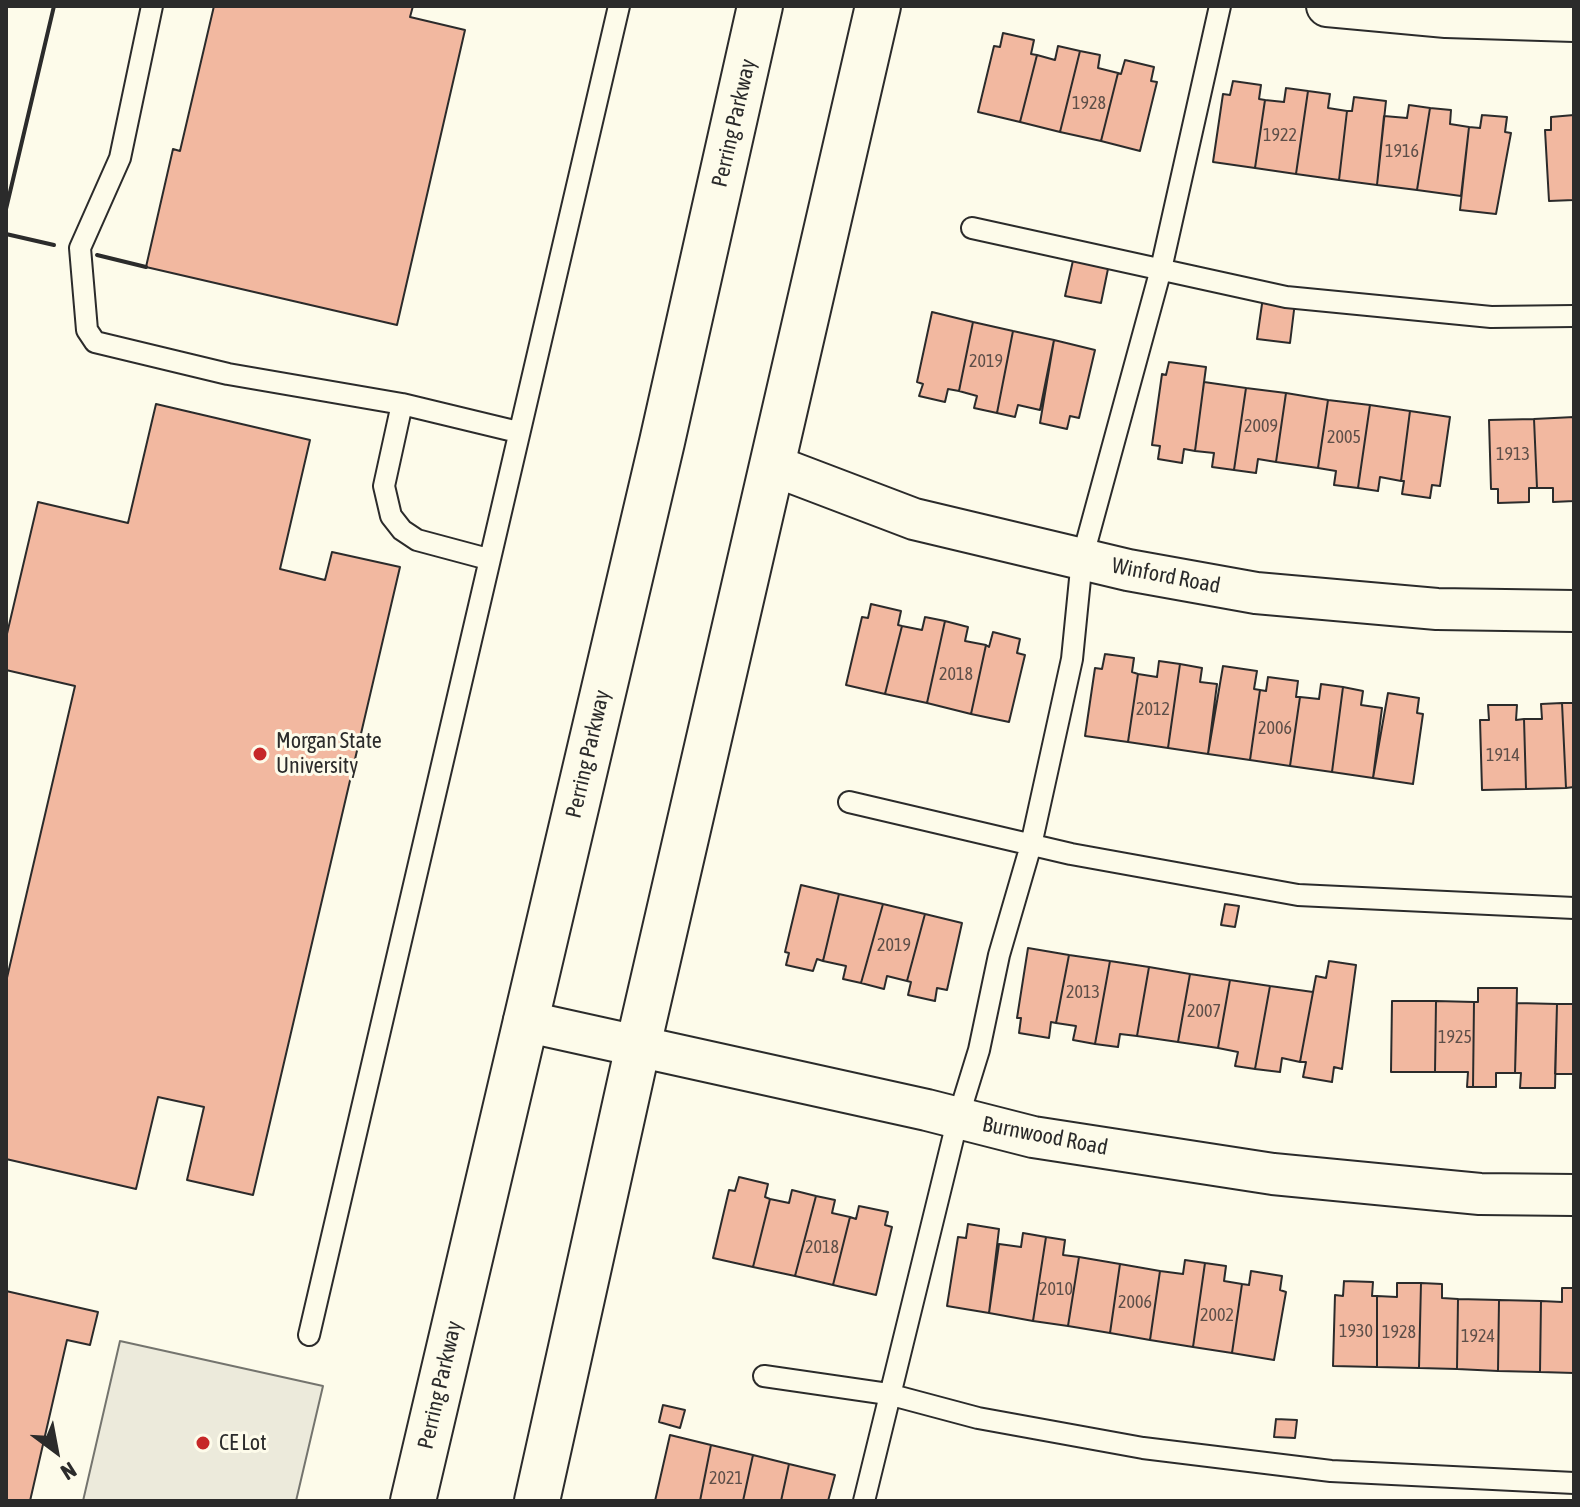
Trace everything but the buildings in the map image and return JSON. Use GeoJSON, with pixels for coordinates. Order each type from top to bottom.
{"type":"FeatureCollection","features":[{"type":"Feature","properties":{"kind":"main road","name":"Perring Parkway"},"geometry":{"type":"LineString","coordinates":[[413,1501],[662,442],[760,6]]}},
{"type":"Feature","properties":{"kind":"main road"},"geometry":{"type":"LineString","coordinates":[[537,1501],[638,1046],[878,6]]}},
{"type":"Feature","properties":{"kind":"street"},"geometry":{"type":"LineString","coordinates":[[1327,6],[1446,17],[1574,21]]}},
{"type":"Feature","properties":{"kind":"street","name":"Winford Road"},"geometry":{"type":"LineString","coordinates":[[772,465],[914,519],[1082,559],[1256,593],[1437,609],[1574,611]]}},
{"type":"Feature","properties":{"kind":"street","name":"Burnwood Road"},"geometry":{"type":"LineString","coordinates":[[524,1021],[1033,1137],[1273,1174],[1480,1194],[1574,1195]]}},
{"type":"Feature","properties":{"kind":"lane"},"geometry":{"type":"LineString","coordinates":[[152,6],[120,158],[80,248],[87,330],[95,342],[228,374],[402,404],[518,432]]}},
{"type":"Feature","properties":{"kind":"lane"},"geometry":{"type":"LineString","coordinates":[[309,1335],[619,6]]}},
{"type":"Feature","properties":{"kind":"lane"},"geometry":{"type":"LineString","coordinates":[[864,1501],[958,1118],[979,1050],[999,955],[1031,845],[1072,659],[1082,559],[1161,269],[1220,6]]}},
{"type":"Feature","properties":{"kind":"lane"},"geometry":{"type":"LineString","coordinates":[[972,228],[1286,297],[1491,317],[1574,316]]}},
{"type":"Feature","properties":{"kind":"lane"},"geometry":{"type":"LineString","coordinates":[[402,404],[384,486],[391,516],[402,530],[417,540],[488,559]]}},
{"type":"Feature","properties":{"kind":"lane"},"geometry":{"type":"LineString","coordinates":[[849,802],[1031,845],[1298,895],[1574,908]]}},
{"type":"Feature","properties":{"kind":"lane"},"geometry":{"type":"LineString","coordinates":[[764,1376],[888,1394],[978,1418],[1143,1448],[1331,1471],[1574,1483]]}},
{"type":"Feature","properties":{"kind":"shaded area","name":"CE Lot"},"geometry":{"type":"Polygon","coordinates":[[[120,1341],[323,1386],[296,1501],[83,1501],[120,1341]]]}},
{"type":"Feature","properties":{"kind":"wall"},"geometry":{"type":"LineString","coordinates":[[6,209],[54,6]]}},
{"type":"Feature","properties":{"kind":"wall"},"geometry":{"type":"LineString","coordinates":[[6,234],[54,245]]}},
{"type":"Feature","properties":{"kind":"wall"},"geometry":{"type":"LineString","coordinates":[[97,255],[146,267]]}},
{"type":"Feature","properties":{"kind":"place","name":"Morgan State University"},"geometry":{"type":"Point","coordinates":[260,754]}},
{"type":"Feature","properties":{"kind":"place","name":"CE Lot"},"geometry":{"type":"Point","coordinates":[203,1443]}}]}
